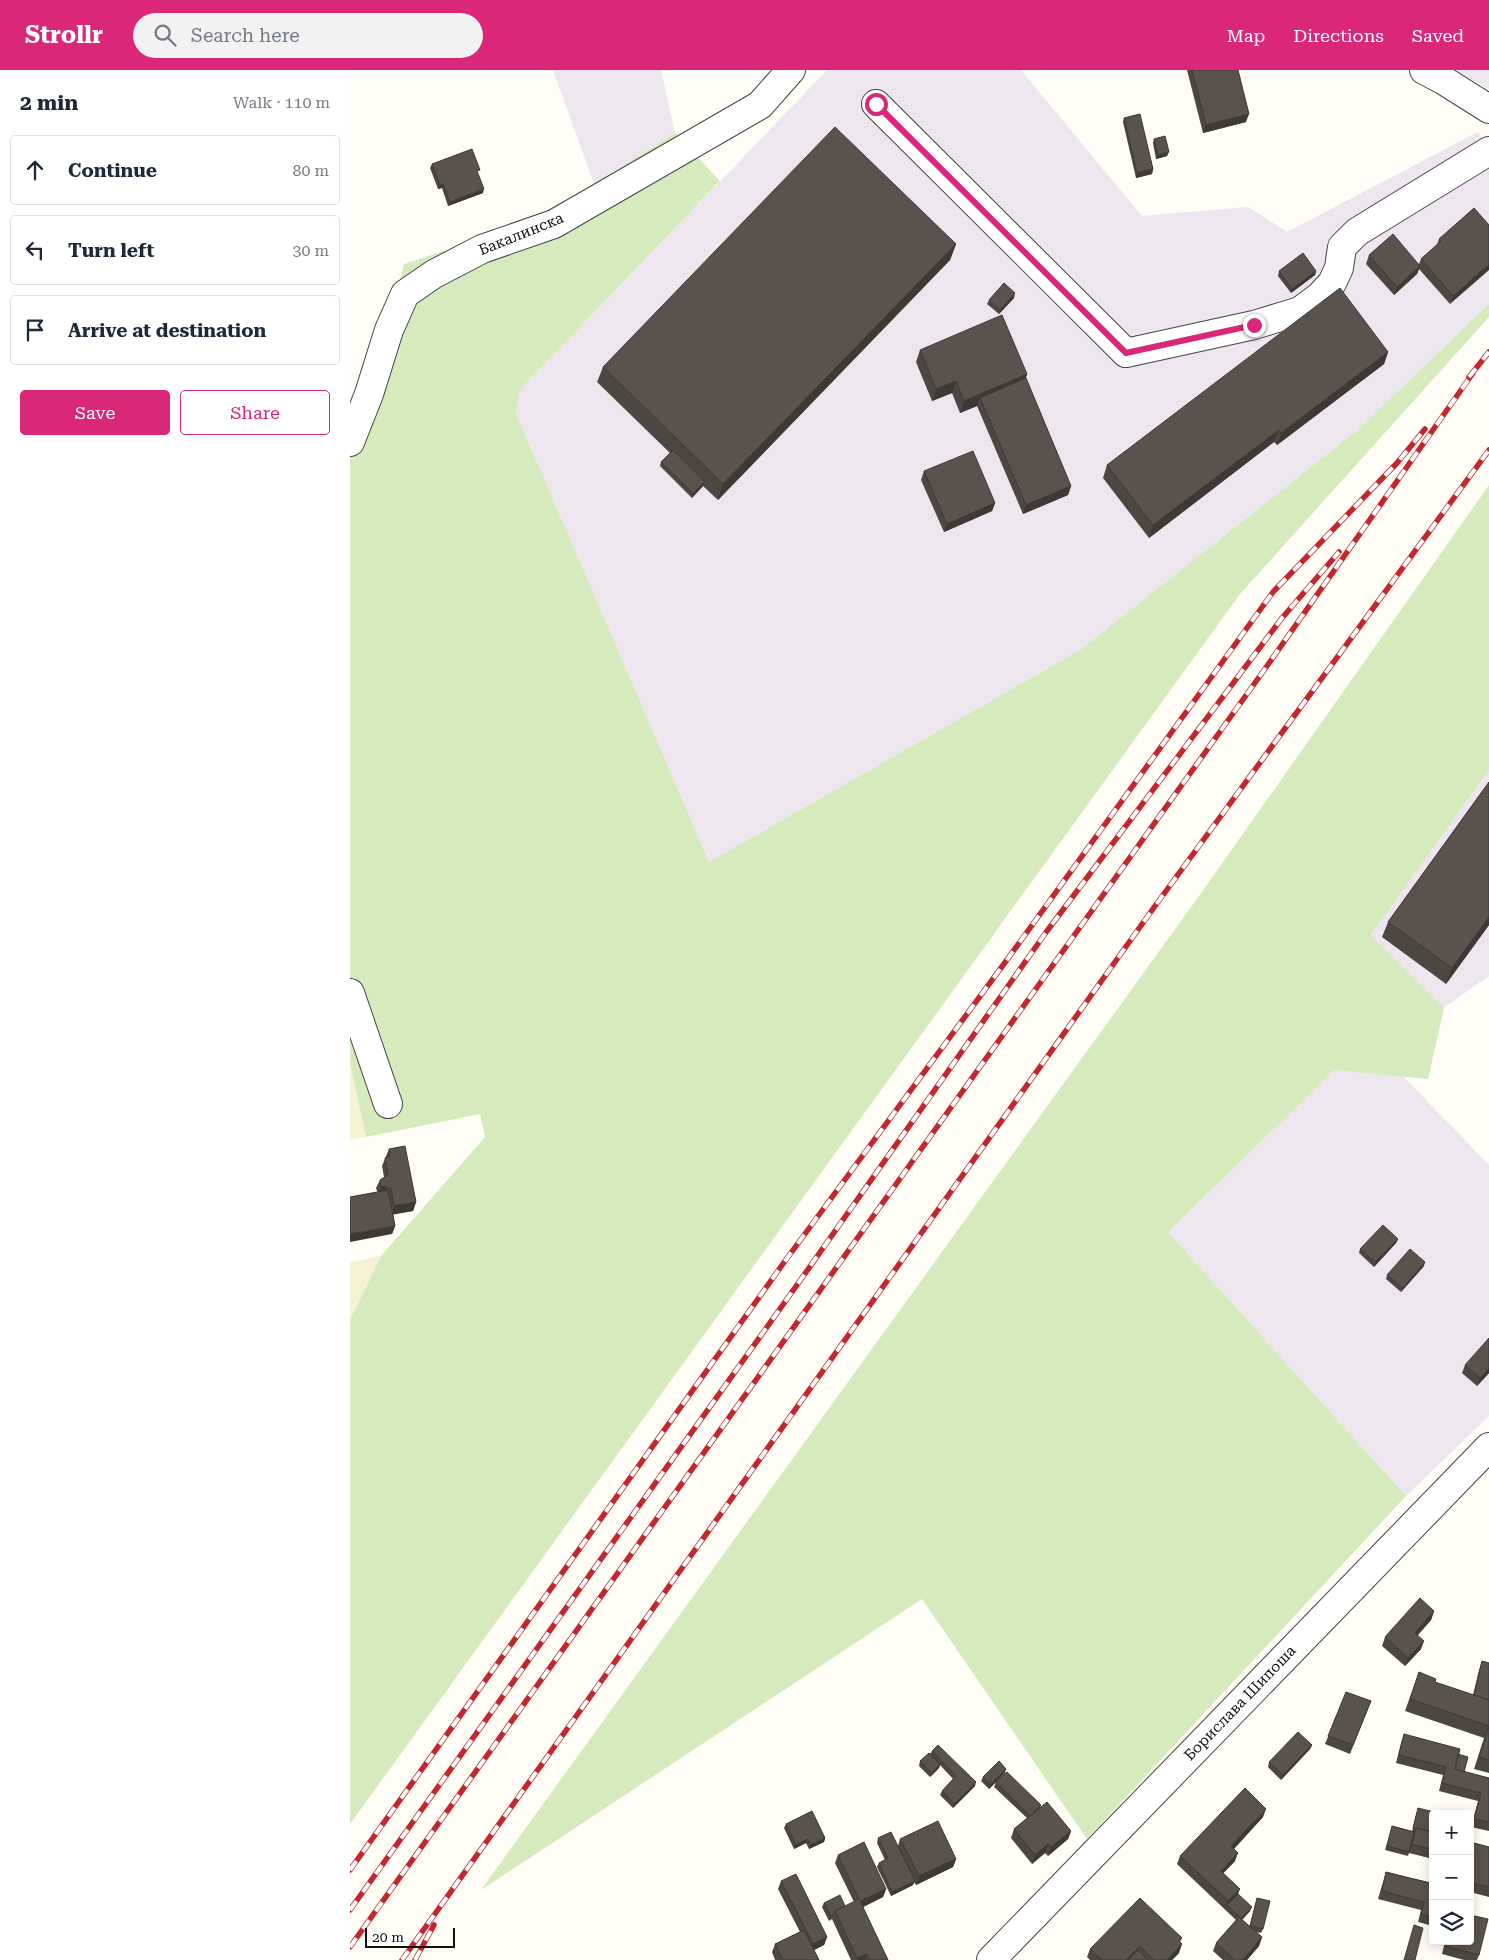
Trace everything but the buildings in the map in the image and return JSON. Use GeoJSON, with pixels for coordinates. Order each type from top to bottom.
{"type":"FeatureCollection","features":[{"type":"Feature","properties":{"kind":"street","name":"Бакалинска"},"geometry":{"type":"LineString","coordinates":[[350,442],[389,330],[406,294],[434,274],[482,249],[554,224],[760,104],[791,70]]}},
{"type":"Feature","properties":{"kind":"street"},"geometry":{"type":"LineString","coordinates":[[1424,70],[1489,109]]}},
{"type":"Feature","properties":{"kind":"street"},"geometry":{"type":"LineString","coordinates":[[876,104],[1126,353],[1254,325],[1300,311],[1320,296],[1332,283],[1339,268],[1342,247],[1357,232],[1489,151]]}},
{"type":"Feature","properties":{"kind":"street"},"geometry":{"type":"LineString","coordinates":[[350,993],[388,1104]]}},
{"type":"Feature","properties":{"kind":"street","name":"Борислава Шипоша"},"geometry":{"type":"LineString","coordinates":[[991,1960],[1489,1447]]}},
{"type":"Feature","properties":{"kind":"shaded area"},"geometry":{"type":"Polygon","coordinates":[[[553,70],[661,70],[675,133],[594,184],[553,70]]]}},
{"type":"Feature","properties":{"kind":"shaded area"},"geometry":{"type":"Polygon","coordinates":[[[827,70],[1021,70],[1142,216],[1248,207],[1287,232],[1478,132],[1489,145],[1489,304],[1355,432],[1080,650],[709,862],[516,413],[519,391],[827,70]]]}},
{"type":"Feature","properties":{"kind":"shaded area"},"geometry":{"type":"Polygon","coordinates":[[[1454,70],[1489,70],[1489,89],[1454,70]]]}},
{"type":"Feature","properties":{"kind":"shaded area"},"geometry":{"type":"Polygon","coordinates":[[[1489,770],[1489,976],[1432,1016],[1371,935],[1489,770]]]}},
{"type":"Feature","properties":{"kind":"shaded area"},"geometry":{"type":"Polygon","coordinates":[[[350,1063],[366,1137],[350,1140],[350,1063]]]}},
{"type":"Feature","properties":{"kind":"shaded area"},"geometry":{"type":"Polygon","coordinates":[[[1335,1070],[1403,1076],[1489,1165],[1489,1416],[1406,1496],[1168,1232],[1335,1070]]]}},
{"type":"Feature","properties":{"kind":"shaded area"},"geometry":{"type":"Polygon","coordinates":[[[381,1256],[350,1320],[350,1262],[381,1256]]]}},
{"type":"Feature","properties":{"kind":"green space"},"geometry":{"type":"Polygon","coordinates":[[[675,133],[720,181],[519,391],[516,413],[709,862],[1080,650],[1355,432],[1489,304],[1489,317],[1240,594],[350,1824],[350,1320],[381,1256],[485,1137],[480,1114],[366,1137],[350,1063],[350,426],[382,350],[404,264],[516,227],[594,184],[675,133]]]}},
{"type":"Feature","properties":{"kind":"green space"},"geometry":{"type":"Polygon","coordinates":[[[1489,485],[1489,770],[1371,935],[1444,1008],[1428,1079],[1335,1070],[1168,1232],[1406,1496],[1087,1839],[922,1599],[481,1890],[1199,896],[1489,485]]]}},
{"type":"Feature","properties":{"kind":"railway"},"geometry":{"type":"LineString","coordinates":[[1469,377],[1489,352]]}},
{"type":"Feature","properties":{"kind":"railway"},"geometry":{"type":"LineString","coordinates":[[350,1947],[1267,666],[1473,373]]}},
{"type":"Feature","properties":{"kind":"railway"},"geometry":{"type":"LineString","coordinates":[[350,1870],[785,1261],[1009,957],[1273,592],[1397,463],[1425,429]]}},
{"type":"Feature","properties":{"kind":"railway"},"geometry":{"type":"LineString","coordinates":[[402,1960],[1155,906],[1489,450]]}},
{"type":"Feature","properties":{"kind":"railway"},"geometry":{"type":"LineString","coordinates":[[350,1910],[792,1292],[1047,931],[1282,618],[1339,552]]}},
{"type":"Feature","properties":{"kind":"railway"},"geometry":{"type":"LineString","coordinates":[[415,1960],[434,1925]]}},
{"type":"Feature","properties":{"kind":"route"},"geometry":{"type":"LineString","coordinates":[[876,104],[1126,353],[1254,325]]}}]}
